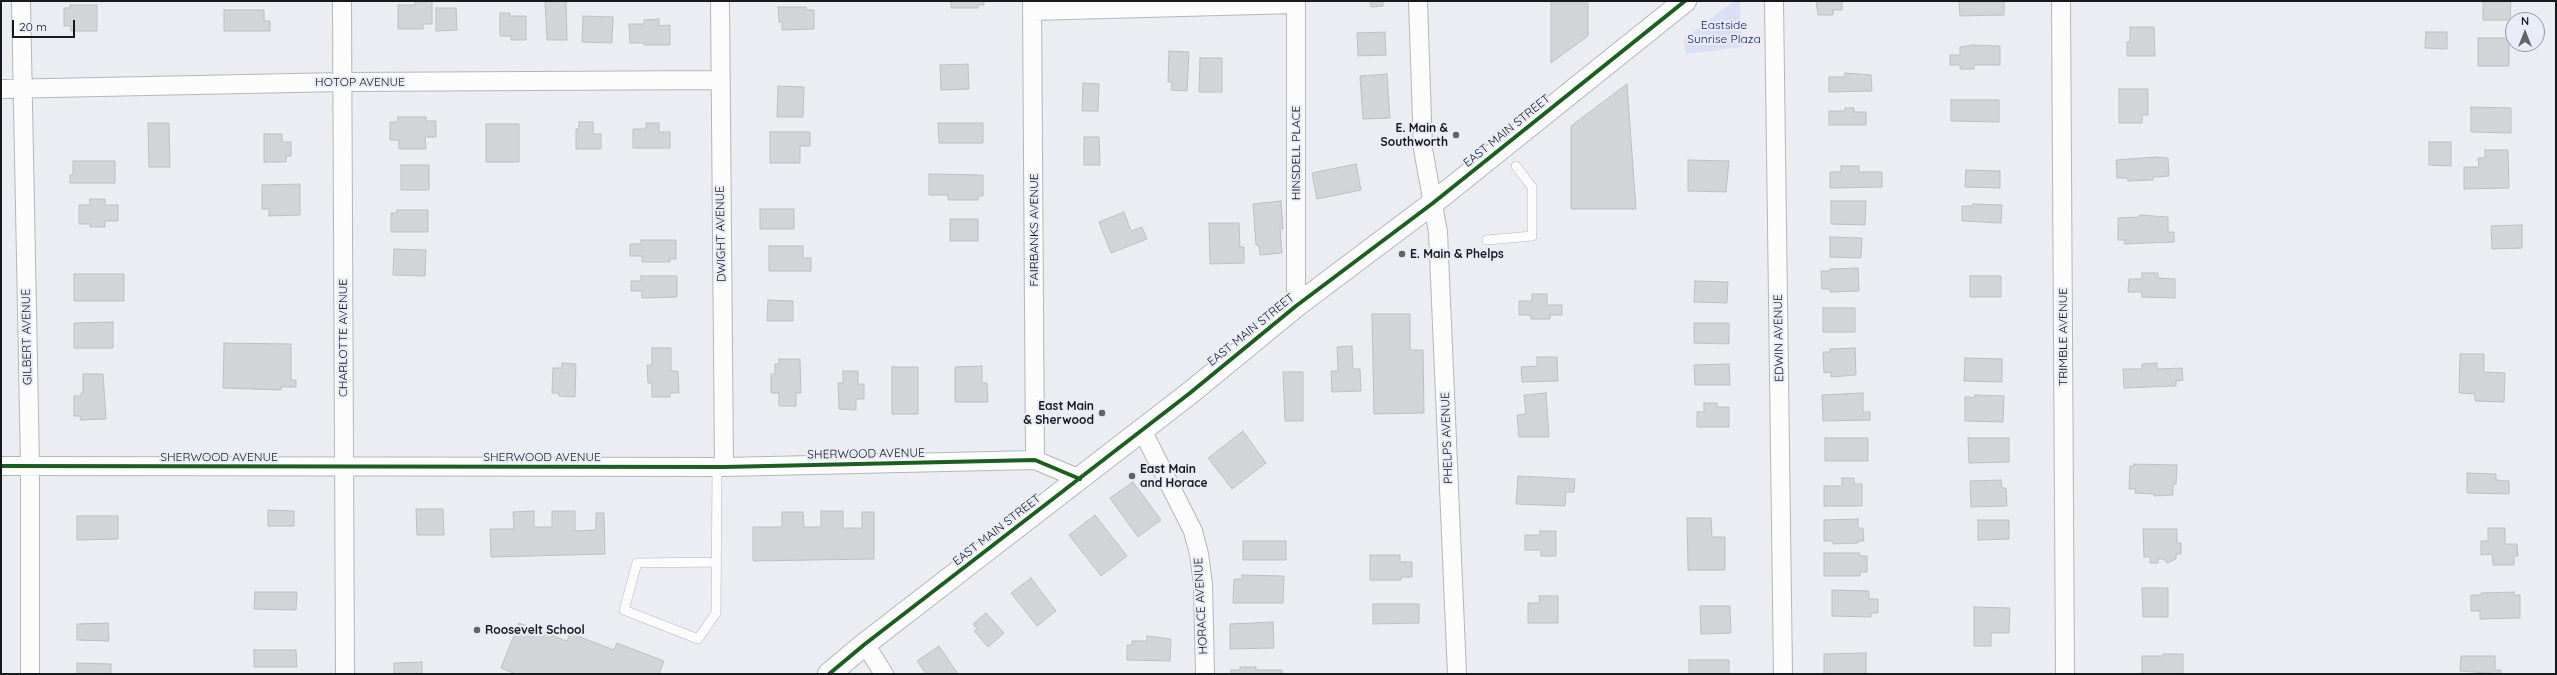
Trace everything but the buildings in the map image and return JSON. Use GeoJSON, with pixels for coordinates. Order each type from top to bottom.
{"type":"FeatureCollection","features":[{"type":"Feature","properties":{"kind":"street","name":"GILBERT AVENUE"},"geometry":{"type":"LineString","coordinates":[[21,1],[21,89],[30,466],[30,674]]}},
{"type":"Feature","properties":{"kind":"street","name":"CHARLOTTE AVENUE"},"geometry":{"type":"LineString","coordinates":[[342,1],[345,674]]}},
{"type":"Feature","properties":{"kind":"street","name":"DWIGHT AVENUE"},"geometry":{"type":"LineString","coordinates":[[720,1],[721,467]]}},
{"type":"Feature","properties":{"kind":"street","name":"PHELPS AVENUE"},"geometry":{"type":"LineString","coordinates":[[1418,1],[1422,149],[1438,232],[1457,674]]}},
{"type":"Feature","properties":{"kind":"street","name":"EAST MAIN STREET"},"geometry":{"type":"LineString","coordinates":[[829,674],[864,644],[1080,479],[1296,306],[1433,203],[1685,1]]}},
{"type":"Feature","properties":{"kind":"street","name":"EDWIN AVENUE"},"geometry":{"type":"LineString","coordinates":[[1774,1],[1783,674]]}},
{"type":"Feature","properties":{"kind":"street","name":"TRIMBLE AVENUE"},"geometry":{"type":"LineString","coordinates":[[2061,1],[2065,674]]}},
{"type":"Feature","properties":{"kind":"street"},"geometry":{"type":"LineString","coordinates":[[1032,6],[1296,2]]}},
{"type":"Feature","properties":{"kind":"street","name":"HINSDELL PLACE"},"geometry":{"type":"LineString","coordinates":[[1296,2],[1296,306]]}},
{"type":"Feature","properties":{"kind":"street","name":"FAIRBANKS AVENUE"},"geometry":{"type":"LineString","coordinates":[[1032,6],[1035,460]]}},
{"type":"Feature","properties":{"kind":"street","name":"HOTOP AVENUE"},"geometry":{"type":"LineString","coordinates":[[1,89],[343,82],[720,80]]}},
{"type":"Feature","properties":{"kind":"street","name":"HORACE AVENUE"},"geometry":{"type":"LineString","coordinates":[[1142,430],[1193,531],[1199,554],[1203,584],[1205,674]]}},
{"type":"Feature","properties":{"kind":"street","name":"SHERWOOD AVENUE"},"geometry":{"type":"LineString","coordinates":[[1,466],[343,468],[721,467],[1035,460],[1080,479]]}},
{"type":"Feature","properties":{"kind":"street"},"geometry":{"type":"LineString","coordinates":[[864,644],[884,674]]}},
{"type":"Feature","properties":{"kind":"lane"},"geometry":{"type":"LineString","coordinates":[[1487,240],[1532,236],[1532,187],[1516,166]]}},
{"type":"Feature","properties":{"kind":"lane"},"geometry":{"type":"LineString","coordinates":[[717,562],[638,563],[624,610],[698,639],[716,613],[721,467]]}},
{"type":"Feature","properties":{"kind":"green space","name":"Eastside Sunrise Plaza"},"geometry":{"type":"Polygon","coordinates":[[[1734,1],[1740,1],[1742,47],[1686,54],[1684,39],[1734,1]]]}},
{"type":"Feature","properties":{"kind":"cycle path"},"geometry":{"type":"LineString","coordinates":[[829,674],[865,644],[1190,393],[1296,306],[1433,203],[1685,1]]}},
{"type":"Feature","properties":{"kind":"cycle path"},"geometry":{"type":"LineString","coordinates":[[1,466],[724,467],[1035,460],[1080,479]]}},
{"type":"Feature","properties":{"kind":"place","name":"E. Main & Southworth"},"geometry":{"type":"Point","coordinates":[1456,135]}},
{"type":"Feature","properties":{"kind":"place","name":"E. Main & Phelps"},"geometry":{"type":"Point","coordinates":[1402,254]}},
{"type":"Feature","properties":{"kind":"place","name":"East Main & Sherwood"},"geometry":{"type":"Point","coordinates":[1102,413]}},
{"type":"Feature","properties":{"kind":"place","name":"East Main and Horace"},"geometry":{"type":"Point","coordinates":[1132,476]}},
{"type":"Feature","properties":{"kind":"place","name":"Roosevelt School"},"geometry":{"type":"Point","coordinates":[477,630]}}]}
